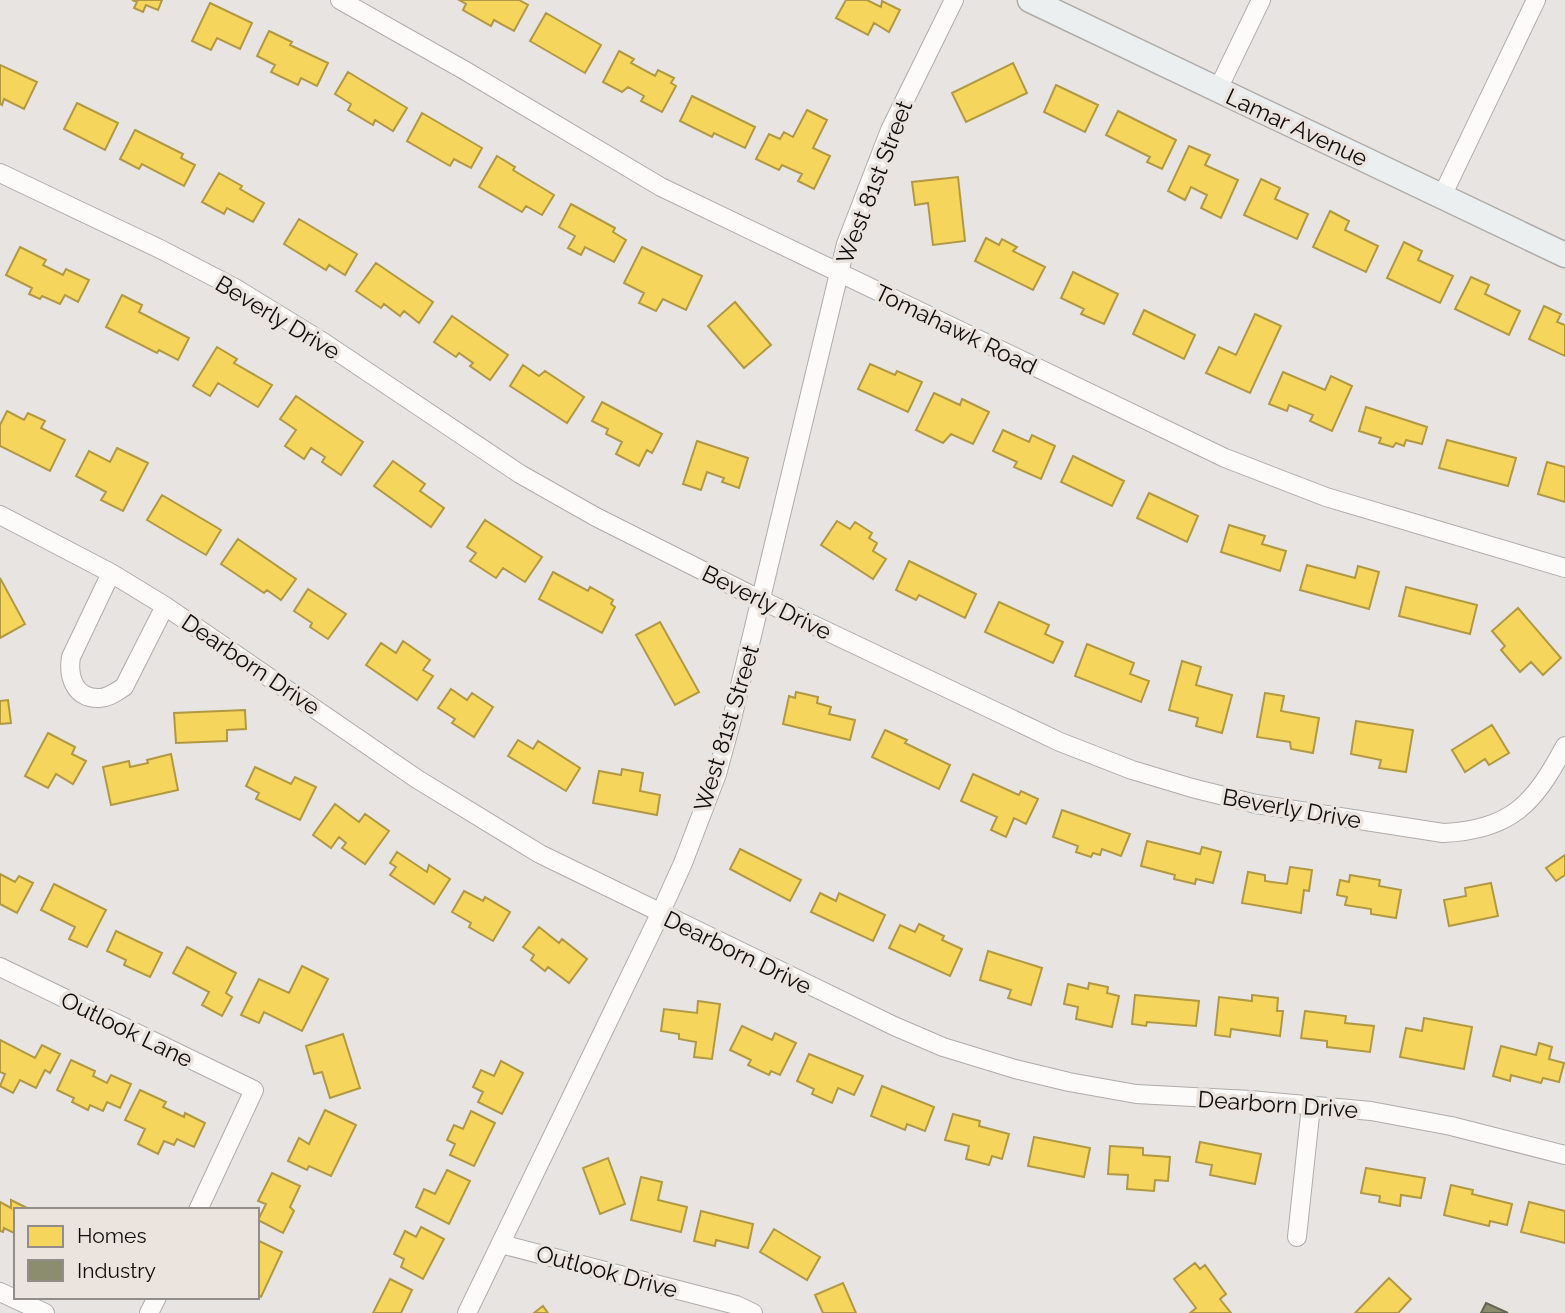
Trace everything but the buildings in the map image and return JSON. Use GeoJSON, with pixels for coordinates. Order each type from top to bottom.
{"type":"FeatureCollection","features":[{"type":"Feature","properties":{"kind":"street","name":"Tomahawk Road"},"geometry":{"type":"LineString","coordinates":[[340,0],[661,187],[1225,458],[1325,497],[1565,568]]}},
{"type":"Feature","properties":{"kind":"street","name":"West 81st Street"},"geometry":{"type":"LineString","coordinates":[[467,1313],[660,914],[717,774],[753,639],[838,272],[863,197],[890,130],[954,0]]}},
{"type":"Feature","properties":{"kind":"street","name":"Lamar Avenue"},"geometry":{"type":"LineString","coordinates":[[1030,0],[1565,255]]}},
{"type":"Feature","properties":{"kind":"street"},"geometry":{"type":"LineString","coordinates":[[1218,89],[1261,0]]}},
{"type":"Feature","properties":{"kind":"street"},"geometry":{"type":"LineString","coordinates":[[1442,196],[1536,0]]}},
{"type":"Feature","properties":{"kind":"street","name":"Beverly Drive"},"geometry":{"type":"LineString","coordinates":[[0,173],[235,288],[323,342],[520,474],[620,529],[761,600],[1060,742],[1132,770],[1256,804],[1443,833],[1468,832],[1494,825],[1522,808],[1535,796],[1565,746]]}},
{"type":"Feature","properties":{"kind":"street","name":"Dearborn Drive"},"geometry":{"type":"LineString","coordinates":[[0,515],[110,573],[165,606],[246,659],[417,779],[540,854],[894,1026],[943,1046],[1014,1069],[1069,1082],[1136,1094],[1250,1100],[1371,1111],[1451,1126],[1565,1155]]}},
{"type":"Feature","properties":{"kind":"street"},"geometry":{"type":"LineString","coordinates":[[110,573],[71,657],[68,671],[75,687],[84,694],[98,699],[124,687],[165,606]]}},
{"type":"Feature","properties":{"kind":"street","name":"Outlook Lane"},"geometry":{"type":"LineString","coordinates":[[0,967],[254,1090],[199,1208]]}},
{"type":"Feature","properties":{"kind":"street"},"geometry":{"type":"LineString","coordinates":[[1297,1237],[1311,1105]]}},
{"type":"Feature","properties":{"kind":"street","name":"Outlook Drive"},"geometry":{"type":"LineString","coordinates":[[500,1244],[736,1305],[753,1313]]}},
{"type":"Feature","properties":{"kind":"street"},"geometry":{"type":"LineString","coordinates":[[15,1299],[45,1313]]}}]}
